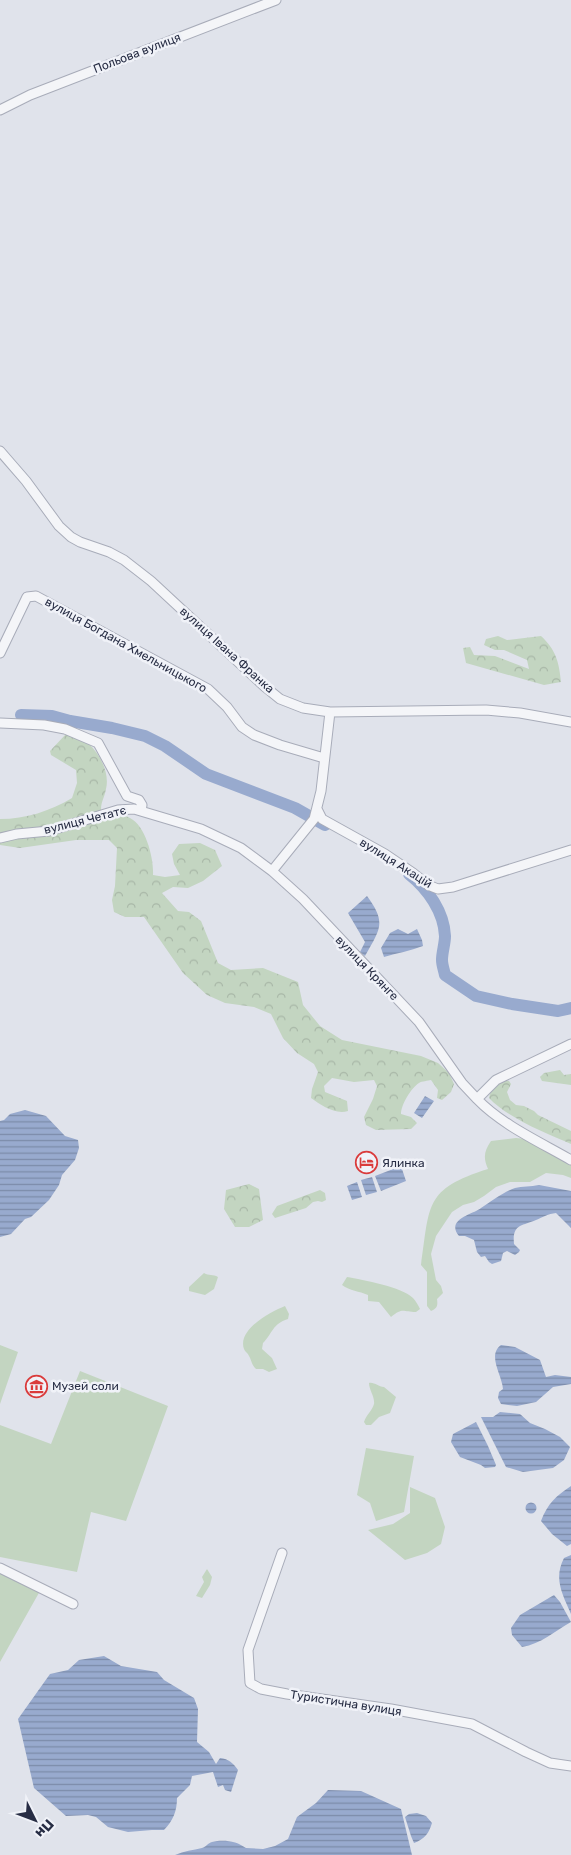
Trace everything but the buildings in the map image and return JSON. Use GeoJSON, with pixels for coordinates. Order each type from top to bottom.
{"type":"FeatureCollection","features":[{"type":"Feature","properties":{"kind":"street","name":"Польова вулиця"},"geometry":{"type":"LineString","coordinates":[[0,110],[53,86],[276,0]]}},
{"type":"Feature","properties":{"kind":"street","name":"вулиця Івана Франка"},"geometry":{"type":"LineString","coordinates":[[0,451],[26,481],[59,526],[72,537],[124,560],[152,581],[280,699],[303,708],[330,712],[486,710],[520,713],[571,722]]}},
{"type":"Feature","properties":{"kind":"street","name":"вулиця Богдана Хмельницького"},"geometry":{"type":"LineString","coordinates":[[0,653],[27,597],[36,596],[208,689],[227,707],[242,727],[254,735],[324,758]]}},
{"type":"Feature","properties":{"kind":"street"},"geometry":{"type":"LineString","coordinates":[[272,871],[314,819],[330,712]]}},
{"type":"Feature","properties":{"kind":"street"},"geometry":{"type":"LineString","coordinates":[[0,723],[44,724],[65,729],[98,743],[127,796],[139,800],[142,805],[141,811]]}},
{"type":"Feature","properties":{"kind":"street","name":"вулиця Четатє"},"geometry":{"type":"LineString","coordinates":[[0,838],[49,830],[118,810],[134,809],[141,811]]}},
{"type":"Feature","properties":{"kind":"street","name":"вулиця Акацій"},"geometry":{"type":"LineString","coordinates":[[317,809],[322,819],[385,854],[428,885],[438,889],[461,885],[571,850]]}},
{"type":"Feature","properties":{"kind":"street","name":"вулиця Крянге"},"geometry":{"type":"LineString","coordinates":[[141,811],[201,829],[241,848],[272,871],[303,899],[418,1022],[462,1083],[483,1105],[512,1126],[571,1160]]}},
{"type":"Feature","properties":{"kind":"street"},"geometry":{"type":"LineString","coordinates":[[477,1099],[496,1080],[571,1044]]}},
{"type":"Feature","properties":{"kind":"street","name":"Туристична вулиця"},"geometry":{"type":"LineString","coordinates":[[282,1553],[248,1650],[250,1683],[261,1689],[287,1694],[391,1709],[472,1724],[550,1763],[571,1766]]}},
{"type":"Feature","properties":{"kind":"street"},"geometry":{"type":"LineString","coordinates":[[0,1568],[73,1604]]}},
{"type":"Feature","properties":{"kind":"green space"},"geometry":{"type":"Polygon","coordinates":[[[498,636],[507,640],[541,636],[550,646],[556,657],[561,682],[544,685],[466,663],[463,648],[470,647],[474,655],[495,656],[529,669],[527,660],[504,650],[495,650],[484,645],[486,639],[498,636]]]}},
{"type":"Feature","properties":{"kind":"green space"},"geometry":{"type":"Polygon","coordinates":[[[66,734],[88,743],[100,758],[107,777],[101,805],[102,816],[124,815],[136,822],[145,835],[148,844],[153,875],[165,877],[180,875],[174,864],[172,854],[179,844],[200,843],[215,850],[222,866],[203,881],[188,888],[173,887],[162,893],[178,911],[189,912],[201,921],[218,963],[231,970],[263,968],[298,982],[303,1005],[320,1026],[342,1040],[421,1056],[438,1063],[449,1073],[454,1084],[451,1092],[442,1100],[437,1098],[438,1090],[431,1080],[420,1082],[416,1085],[401,1110],[401,1114],[411,1117],[417,1123],[411,1129],[376,1130],[366,1125],[364,1117],[377,1086],[374,1080],[354,1082],[332,1078],[324,1086],[325,1092],[347,1101],[348,1111],[338,1112],[324,1106],[311,1098],[318,1072],[314,1064],[297,1053],[283,1038],[271,1014],[254,1007],[225,1003],[207,995],[183,973],[144,917],[125,917],[114,912],[112,900],[115,886],[117,848],[109,840],[76,840],[20,848],[0,845],[0,819],[19,818],[38,813],[72,798],[77,783],[76,770],[51,755],[50,751],[66,734]]]}},
{"type":"Feature","properties":{"kind":"green space"},"geometry":{"type":"Polygon","coordinates":[[[560,1070],[564,1075],[571,1074],[571,1085],[542,1081],[540,1077],[544,1073],[560,1070]]]}},
{"type":"Feature","properties":{"kind":"green space"},"geometry":{"type":"Polygon","coordinates":[[[504,1081],[509,1081],[511,1084],[507,1092],[510,1100],[516,1105],[524,1106],[571,1131],[571,1144],[516,1118],[489,1098],[494,1087],[504,1081]]]}},
{"type":"Feature","properties":{"kind":"green space"},"geometry":{"type":"Polygon","coordinates":[[[516,1138],[526,1139],[571,1163],[571,1178],[546,1173],[530,1182],[510,1182],[496,1187],[474,1202],[463,1205],[452,1212],[436,1236],[431,1254],[436,1280],[441,1286],[443,1293],[437,1299],[435,1309],[431,1311],[427,1306],[427,1272],[421,1265],[426,1228],[434,1202],[441,1192],[452,1184],[467,1176],[488,1169],[485,1155],[491,1141],[516,1138]]]}},
{"type":"Feature","properties":{"kind":"green space"},"geometry":{"type":"Polygon","coordinates":[[[249,1184],[259,1189],[263,1220],[249,1227],[235,1227],[224,1209],[226,1190],[249,1184]]]}},
{"type":"Feature","properties":{"kind":"green space"},"geometry":{"type":"Polygon","coordinates":[[[320,1190],[325,1193],[326,1200],[313,1202],[306,1208],[275,1218],[272,1214],[277,1206],[320,1190]]]}},
{"type":"Feature","properties":{"kind":"green space"},"geometry":{"type":"Polygon","coordinates":[[[204,1273],[218,1277],[214,1289],[205,1295],[189,1291],[189,1287],[204,1273]]]}},
{"type":"Feature","properties":{"kind":"green space"},"geometry":{"type":"Polygon","coordinates":[[[347,1277],[382,1284],[400,1290],[413,1298],[420,1309],[416,1312],[401,1311],[391,1317],[379,1302],[368,1301],[368,1295],[348,1289],[342,1285],[347,1277]]]}},
{"type":"Feature","properties":{"kind":"green space"},"geometry":{"type":"Polygon","coordinates":[[[285,1306],[289,1314],[288,1319],[276,1326],[263,1343],[262,1349],[272,1358],[277,1369],[269,1372],[263,1369],[256,1369],[244,1349],[245,1335],[264,1317],[285,1306]]]}},
{"type":"Feature","properties":{"kind":"green space"},"geometry":{"type":"Polygon","coordinates":[[[0,1345],[18,1352],[0,1404],[0,1345]]]}},
{"type":"Feature","properties":{"kind":"green space"},"geometry":{"type":"Polygon","coordinates":[[[80,1371],[168,1406],[126,1521],[91,1512],[77,1572],[0,1557],[0,1425],[51,1444],[80,1371]]]}},
{"type":"Feature","properties":{"kind":"green space"},"geometry":{"type":"Polygon","coordinates":[[[369,1383],[384,1387],[396,1397],[390,1413],[379,1417],[371,1425],[366,1425],[364,1422],[374,1404],[369,1383]]]}},
{"type":"Feature","properties":{"kind":"green space"},"geometry":{"type":"Polygon","coordinates":[[[366,1448],[414,1456],[404,1512],[376,1521],[370,1503],[357,1495],[366,1448]]]}},
{"type":"Feature","properties":{"kind":"green space"},"geometry":{"type":"Polygon","coordinates":[[[410,1487],[435,1498],[445,1527],[441,1544],[427,1553],[405,1560],[368,1530],[393,1524],[410,1513],[410,1487]]]}},
{"type":"Feature","properties":{"kind":"green space"},"geometry":{"type":"Polygon","coordinates":[[[207,1569],[212,1577],[210,1585],[202,1598],[196,1596],[204,1582],[202,1577],[207,1569]]]}},
{"type":"Feature","properties":{"kind":"green space"},"geometry":{"type":"Polygon","coordinates":[[[0,1572],[40,1591],[0,1662],[0,1572]]]}},
{"type":"Feature","properties":{"kind":"water"},"geometry":{"type":"Polygon","coordinates":[[[367,896],[377,913],[379,926],[365,956],[360,952],[365,942],[348,913],[367,896]]]}},
{"type":"Feature","properties":{"kind":"water"},"geometry":{"type":"Polygon","coordinates":[[[398,929],[408,934],[417,929],[423,946],[384,957],[381,948],[390,933],[398,929]]]}},
{"type":"Feature","properties":{"kind":"water"},"geometry":{"type":"Polygon","coordinates":[[[425,1096],[434,1101],[422,1118],[414,1113],[425,1096]]]}},
{"type":"Feature","properties":{"kind":"water"},"geometry":{"type":"Polygon","coordinates":[[[25,1110],[46,1116],[65,1136],[78,1140],[79,1148],[75,1160],[62,1175],[59,1185],[49,1200],[31,1217],[25,1219],[11,1234],[0,1237],[0,1121],[10,1114],[25,1110]]]}},
{"type":"Feature","properties":{"kind":"water"},"geometry":{"type":"Polygon","coordinates":[[[401,1166],[406,1181],[381,1191],[375,1176],[401,1166]]]}},
{"type":"Feature","properties":{"kind":"water"},"geometry":{"type":"Polygon","coordinates":[[[372,1177],[377,1192],[366,1195],[361,1180],[372,1177]]]}},
{"type":"Feature","properties":{"kind":"water"},"geometry":{"type":"Polygon","coordinates":[[[357,1182],[362,1197],[352,1200],[347,1186],[357,1182]]]}},
{"type":"Feature","properties":{"kind":"water"},"geometry":{"type":"Polygon","coordinates":[[[539,1185],[571,1191],[571,1228],[556,1213],[522,1225],[516,1229],[514,1237],[514,1244],[520,1250],[519,1252],[515,1255],[507,1251],[503,1253],[501,1261],[492,1264],[485,1256],[481,1257],[477,1252],[474,1240],[465,1236],[459,1236],[456,1225],[462,1218],[511,1189],[539,1185]]]}},
{"type":"Feature","properties":{"kind":"water"},"geometry":{"type":"Polygon","coordinates":[[[501,1345],[515,1347],[540,1360],[546,1377],[555,1375],[571,1377],[571,1384],[553,1387],[536,1402],[517,1406],[501,1404],[498,1398],[499,1392],[503,1389],[496,1366],[495,1354],[501,1345]]]}},
{"type":"Feature","properties":{"kind":"water"},"geometry":{"type":"Polygon","coordinates":[[[500,1412],[520,1414],[530,1423],[560,1437],[570,1447],[564,1460],[553,1468],[523,1472],[506,1467],[481,1417],[493,1417],[500,1412]]]}},
{"type":"Feature","properties":{"kind":"water"},"geometry":{"type":"Polygon","coordinates":[[[476,1422],[488,1446],[496,1465],[495,1467],[485,1468],[460,1457],[451,1442],[453,1434],[476,1422]]]}},
{"type":"Feature","properties":{"kind":"water"},"geometry":{"type":"Polygon","coordinates":[[[571,1486],[571,1544],[567,1546],[552,1534],[541,1521],[553,1500],[571,1486]]]}},
{"type":"Feature","properties":{"kind":"water"},"geometry":{"type":"Polygon","coordinates":[[[531,1502],[537,1508],[531,1514],[525,1508],[531,1502]]]}},
{"type":"Feature","properties":{"kind":"water"},"geometry":{"type":"Polygon","coordinates":[[[571,1555],[571,1614],[560,1587],[559,1573],[564,1558],[571,1555]]]}},
{"type":"Feature","properties":{"kind":"water"},"geometry":{"type":"Polygon","coordinates":[[[554,1595],[571,1622],[542,1640],[522,1647],[512,1635],[511,1628],[520,1615],[554,1595]]]}},
{"type":"Feature","properties":{"kind":"water"},"geometry":{"type":"Polygon","coordinates":[[[104,1656],[121,1666],[157,1672],[164,1680],[194,1698],[198,1709],[197,1742],[209,1752],[216,1764],[220,1758],[226,1759],[238,1770],[231,1792],[225,1790],[223,1785],[218,1787],[213,1772],[192,1776],[190,1785],[177,1798],[174,1815],[164,1830],[128,1832],[108,1827],[96,1817],[88,1815],[66,1816],[34,1788],[18,1719],[50,1674],[68,1670],[79,1660],[104,1656]]]}},
{"type":"Feature","properties":{"kind":"water"},"geometry":{"type":"Polygon","coordinates":[[[328,1790],[361,1791],[401,1809],[412,1855],[175,1855],[221,1841],[234,1842],[246,1848],[263,1849],[275,1846],[288,1839],[297,1817],[316,1803],[328,1790]]]}},
{"type":"Feature","properties":{"kind":"water"},"geometry":{"type":"Polygon","coordinates":[[[417,1813],[426,1816],[432,1823],[426,1835],[414,1843],[405,1817],[409,1814],[417,1813]]]}},
{"type":"Feature","properties":{"kind":"waterway"},"geometry":{"type":"LineString","coordinates":[[21,715],[52,716],[145,736],[165,746],[206,774],[295,808],[325,825]]}},
{"type":"Feature","properties":{"kind":"waterway"},"geometry":{"type":"LineString","coordinates":[[409,874],[428,894],[442,918],[445,936],[442,960],[445,975],[476,996],[558,1011],[571,1008]]}},
{"type":"Feature","properties":{"kind":"place","name":"Ялинка"},"geometry":{"type":"Point","coordinates":[366,1163]}},
{"type":"Feature","properties":{"kind":"place","name":"Музей соли"},"geometry":{"type":"Point","coordinates":[36,1386]}}]}
